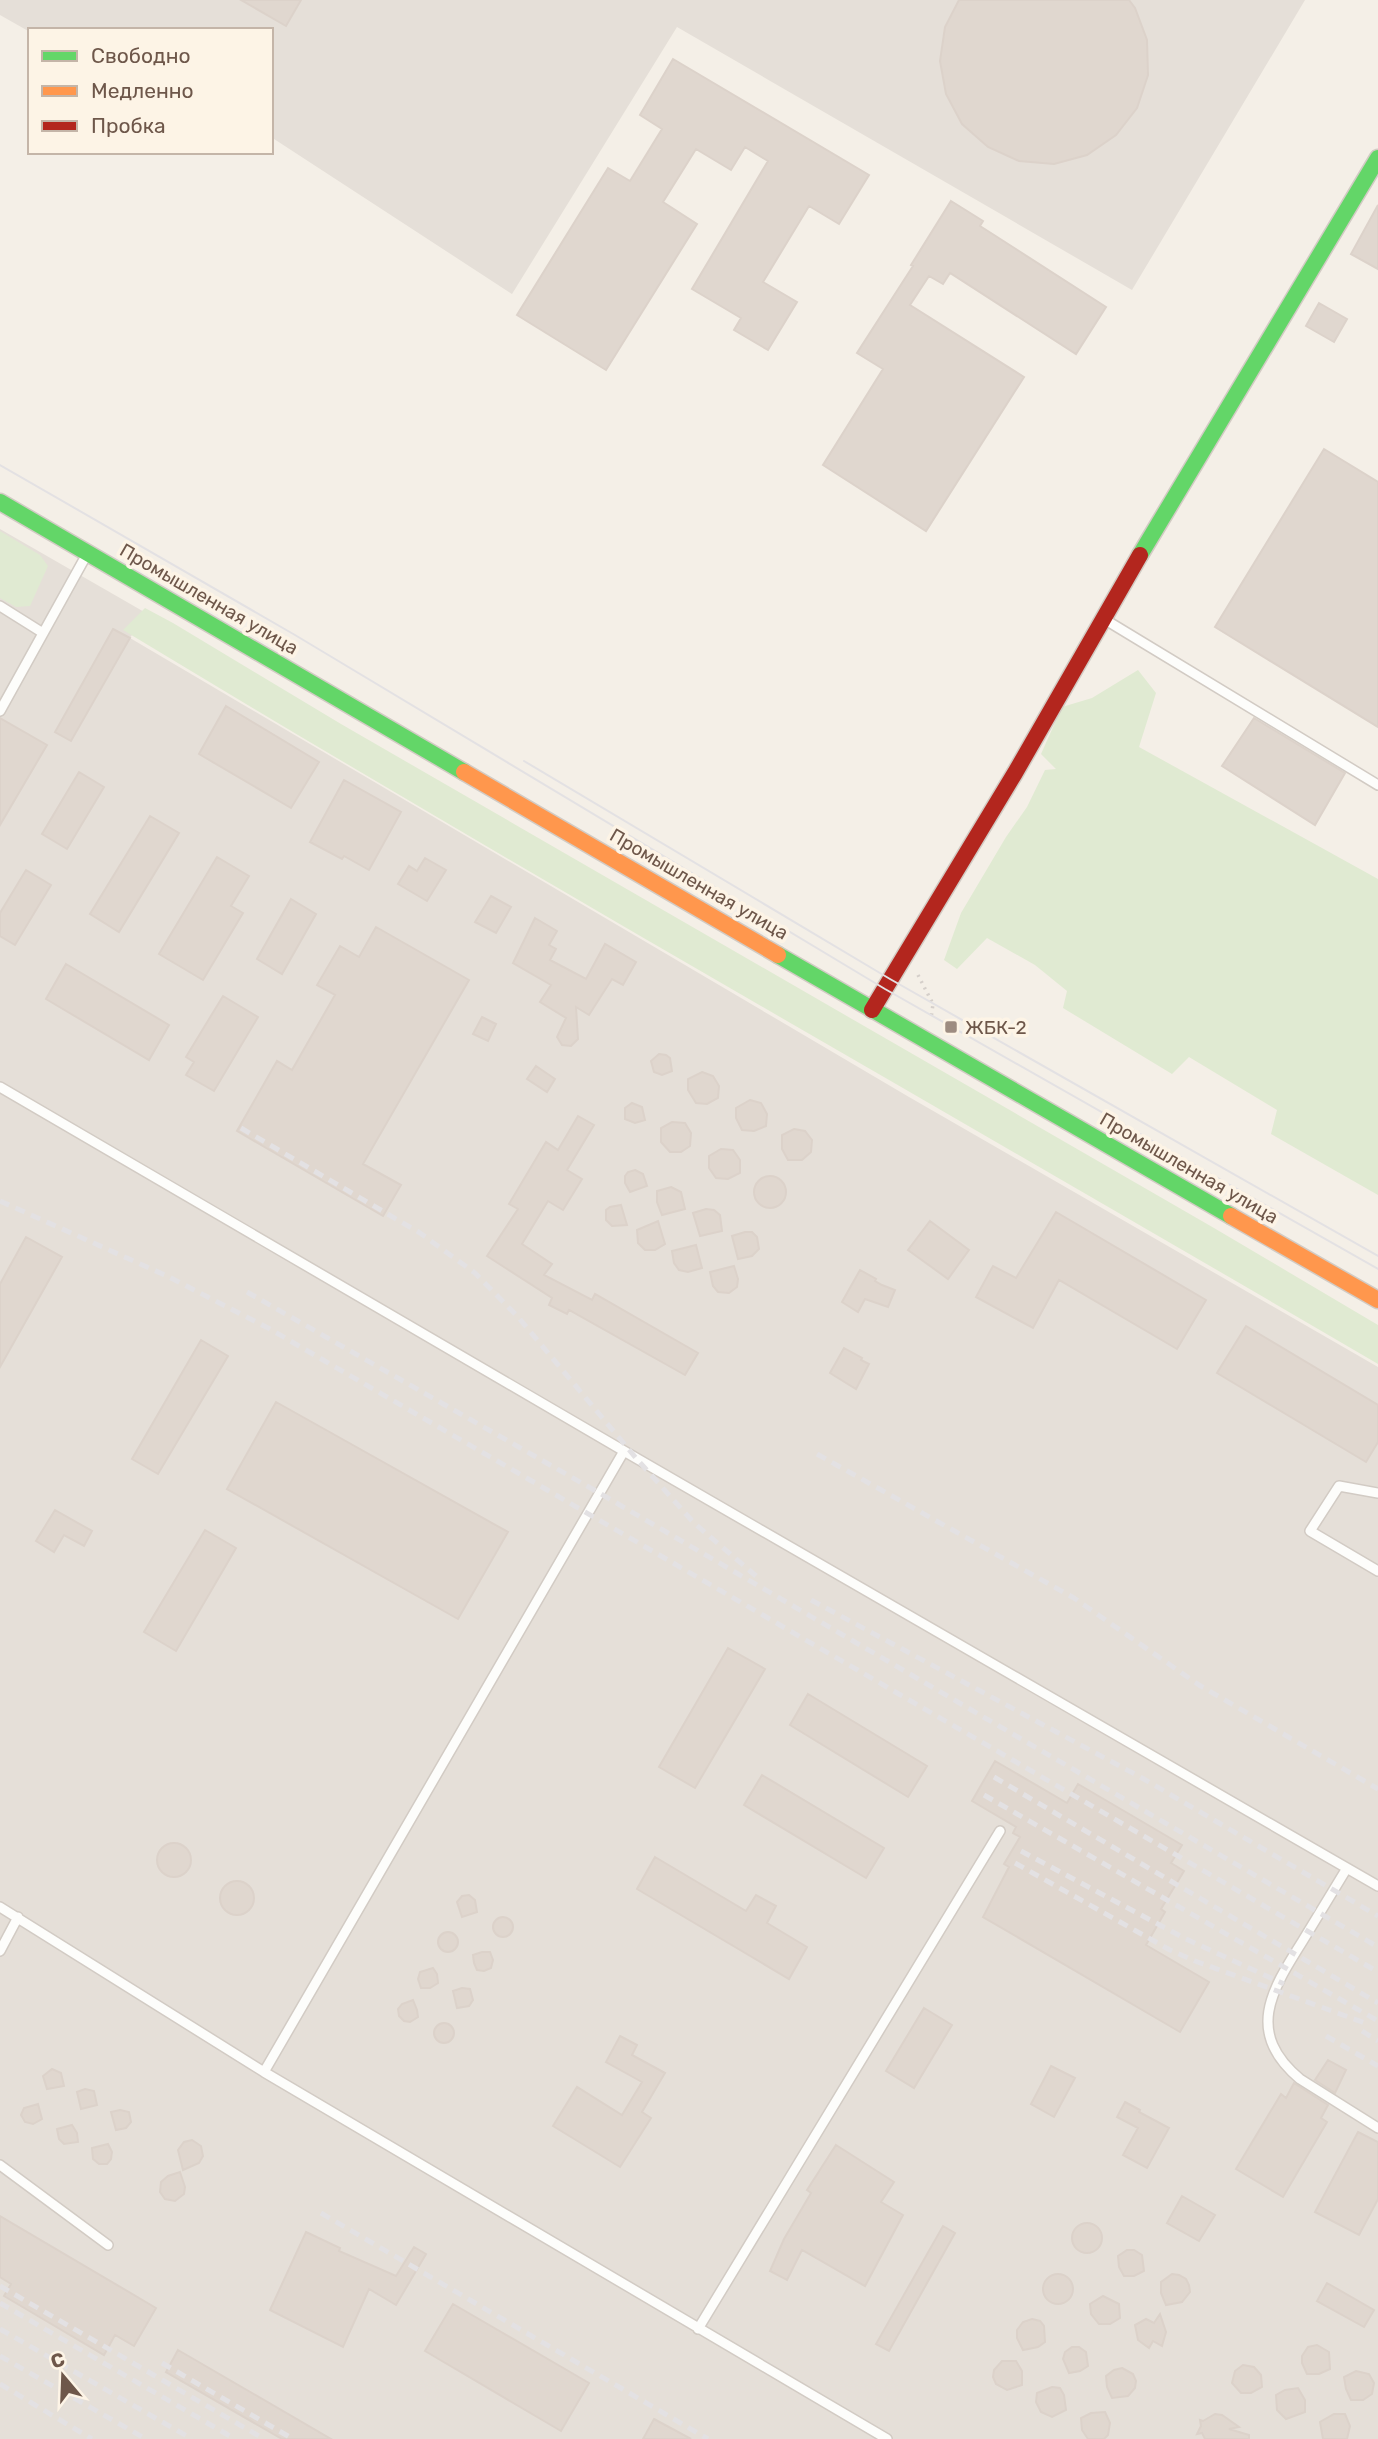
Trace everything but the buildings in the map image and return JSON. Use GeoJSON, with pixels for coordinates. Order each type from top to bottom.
{"type":"FeatureCollection","features":[{"type":"Feature","properties":{"kind":"street"},"geometry":{"type":"LineString","coordinates":[[872,1010],[1015,773],[1102,618],[1378,158]]}},
{"type":"Feature","properties":{"kind":"street","name":"Промышленная улица"},"geometry":{"type":"LineString","coordinates":[[0,502],[872,1010],[1378,1300]]}},
{"type":"Feature","properties":{"kind":"lane"},"geometry":{"type":"LineString","coordinates":[[0,711],[88,552]]}},
{"type":"Feature","properties":{"kind":"lane"},"geometry":{"type":"LineString","coordinates":[[0,606],[43,633]]}},
{"type":"Feature","properties":{"kind":"lane"},"geometry":{"type":"LineString","coordinates":[[1102,618],[1378,785]]}},
{"type":"Feature","properties":{"kind":"lane"},"geometry":{"type":"LineString","coordinates":[[0,1087],[1378,1886]]}},
{"type":"Feature","properties":{"kind":"lane"},"geometry":{"type":"LineString","coordinates":[[264,2072],[624,1451]]}},
{"type":"Feature","properties":{"kind":"lane"},"geometry":{"type":"LineString","coordinates":[[1378,1493],[1339,1486],[1310,1531],[1378,1571]]}},
{"type":"Feature","properties":{"kind":"lane"},"geometry":{"type":"LineString","coordinates":[[698,2329],[1000,1831]]}},
{"type":"Feature","properties":{"kind":"lane"},"geometry":{"type":"LineString","coordinates":[[1348,1868],[1277,1981],[1269,2010],[1269,2035],[1279,2059],[1288,2069],[1378,2128]]}},
{"type":"Feature","properties":{"kind":"lane"},"geometry":{"type":"LineString","coordinates":[[0,1907],[264,2072],[887,2439]]}},
{"type":"Feature","properties":{"kind":"lane"},"geometry":{"type":"LineString","coordinates":[[0,1951],[18,1917]]}},
{"type":"Feature","properties":{"kind":"lane"},"geometry":{"type":"LineString","coordinates":[[0,2165],[107,2245]]}},
{"type":"Feature","properties":{"kind":"path"},"geometry":{"type":"LineString","coordinates":[[905,954],[933,1004],[931,1022]]}},
{"type":"Feature","properties":{"kind":"shaded area"},"geometry":{"type":"Polygon","coordinates":[[[0,0],[1305,0],[1132,290],[677,27],[512,294],[273,138],[273,28],[28,28],[28,31],[0,15],[0,0]]]}},
{"type":"Feature","properties":{"kind":"shaded area"},"geometry":{"type":"Polygon","coordinates":[[[0,529],[146,613],[130,638],[909,1097],[1378,1367],[1378,2439],[0,2439],[0,529]]]}},
{"type":"Feature","properties":{"kind":"green space"},"geometry":{"type":"Polygon","coordinates":[[[0,531],[40,555],[48,566],[30,606],[16,607],[0,598],[0,531]]]}},
{"type":"Feature","properties":{"kind":"green space"},"geometry":{"type":"Polygon","coordinates":[[[145,608],[1378,1325],[1378,1364],[592,908],[123,630],[145,608]]]}},
{"type":"Feature","properties":{"kind":"green space"},"geometry":{"type":"Polygon","coordinates":[[[1138,670],[1156,693],[1139,747],[1378,879],[1378,1195],[1271,1134],[1277,1110],[1189,1057],[1172,1074],[1063,1008],[1067,991],[1035,965],[987,938],[957,969],[944,960],[961,913],[1027,807],[1045,770],[1056,769],[1041,754],[1062,707],[1092,698],[1138,670]]]}},
{"type":"Feature","properties":{"kind":"tram line"},"geometry":{"type":"LineString","coordinates":[[0,465],[295,635],[885,989],[1378,1269]]}},
{"type":"Feature","properties":{"kind":"tram line"},"geometry":{"type":"LineString","coordinates":[[524,761],[890,979],[1378,1256]]}},
{"type":"Feature","properties":{"kind":"railway"},"geometry":{"type":"LineString","coordinates":[[241,1128],[420,1233],[475,1273],[518,1317],[694,1523],[756,1576]]}},
{"type":"Feature","properties":{"kind":"railway"},"geometry":{"type":"LineString","coordinates":[[0,1201],[167,1276],[268,1328],[1378,1972]]}},
{"type":"Feature","properties":{"kind":"railway"},"geometry":{"type":"LineString","coordinates":[[247,1292],[601,1494],[1378,1947]]}},
{"type":"Feature","properties":{"kind":"railway"},"geometry":{"type":"LineString","coordinates":[[817,1454],[1074,1598],[1199,1685],[1378,1789]]}},
{"type":"Feature","properties":{"kind":"railway"},"geometry":{"type":"LineString","coordinates":[[811,1600],[1142,1778],[1378,1916]]}},
{"type":"Feature","properties":{"kind":"railway"},"geometry":{"type":"LineString","coordinates":[[994,1777],[1378,2003]]}},
{"type":"Feature","properties":{"kind":"railway"},"geometry":{"type":"LineString","coordinates":[[984,1795],[1378,2021]]}},
{"type":"Feature","properties":{"kind":"railway"},"geometry":{"type":"LineString","coordinates":[[1021,1851],[1186,1939],[1284,1984]]}},
{"type":"Feature","properties":{"kind":"railway"},"geometry":{"type":"LineString","coordinates":[[1015,1863],[1170,1950],[1365,2023]]}},
{"type":"Feature","properties":{"kind":"railway"},"geometry":{"type":"LineString","coordinates":[[1362,2031],[1378,2041]]}},
{"type":"Feature","properties":{"kind":"railway"},"geometry":{"type":"LineString","coordinates":[[1326,2036],[1378,2066]]}},
{"type":"Feature","properties":{"kind":"railway"},"geometry":{"type":"LineString","coordinates":[[321,2213],[708,2439]]}},
{"type":"Feature","properties":{"kind":"railway"},"geometry":{"type":"LineString","coordinates":[[0,2286],[264,2439]]}},
{"type":"Feature","properties":{"kind":"railway"},"geometry":{"type":"LineString","coordinates":[[0,2303],[235,2439]]}},
{"type":"Feature","properties":{"kind":"railway"},"geometry":{"type":"LineString","coordinates":[[0,2329],[192,2439]]}},
{"type":"Feature","properties":{"kind":"railway"},"geometry":{"type":"LineString","coordinates":[[0,2356],[146,2439]]}},
{"type":"Feature","properties":{"kind":"railway"},"geometry":{"type":"LineString","coordinates":[[162,2363],[293,2439]]}},
{"type":"Feature","properties":{"kind":"railway"},"geometry":{"type":"LineString","coordinates":[[0,2384],[92,2439]]}},
{"type":"Feature","properties":{"kind":"traffic: fast"},"geometry":{"type":"LineString","coordinates":[[1140,555],[1378,158]]}},
{"type":"Feature","properties":{"kind":"traffic: fast"},"geometry":{"type":"LineString","coordinates":[[0,502],[464,772]]}},
{"type":"Feature","properties":{"kind":"traffic: fast"},"geometry":{"type":"LineString","coordinates":[[778,955],[1231,1216]]}},
{"type":"Feature","properties":{"kind":"traffic: slow"},"geometry":{"type":"LineString","coordinates":[[464,772],[778,955]]}},
{"type":"Feature","properties":{"kind":"traffic: slow"},"geometry":{"type":"LineString","coordinates":[[1231,1216],[1378,1300]]}},
{"type":"Feature","properties":{"kind":"traffic: jam"},"geometry":{"type":"LineString","coordinates":[[872,1010],[1015,773],[1140,555]]}},
{"type":"Feature","properties":{"kind":"place","name":"ЖБК-2"},"geometry":{"type":"Point","coordinates":[951,1027]}}]}
